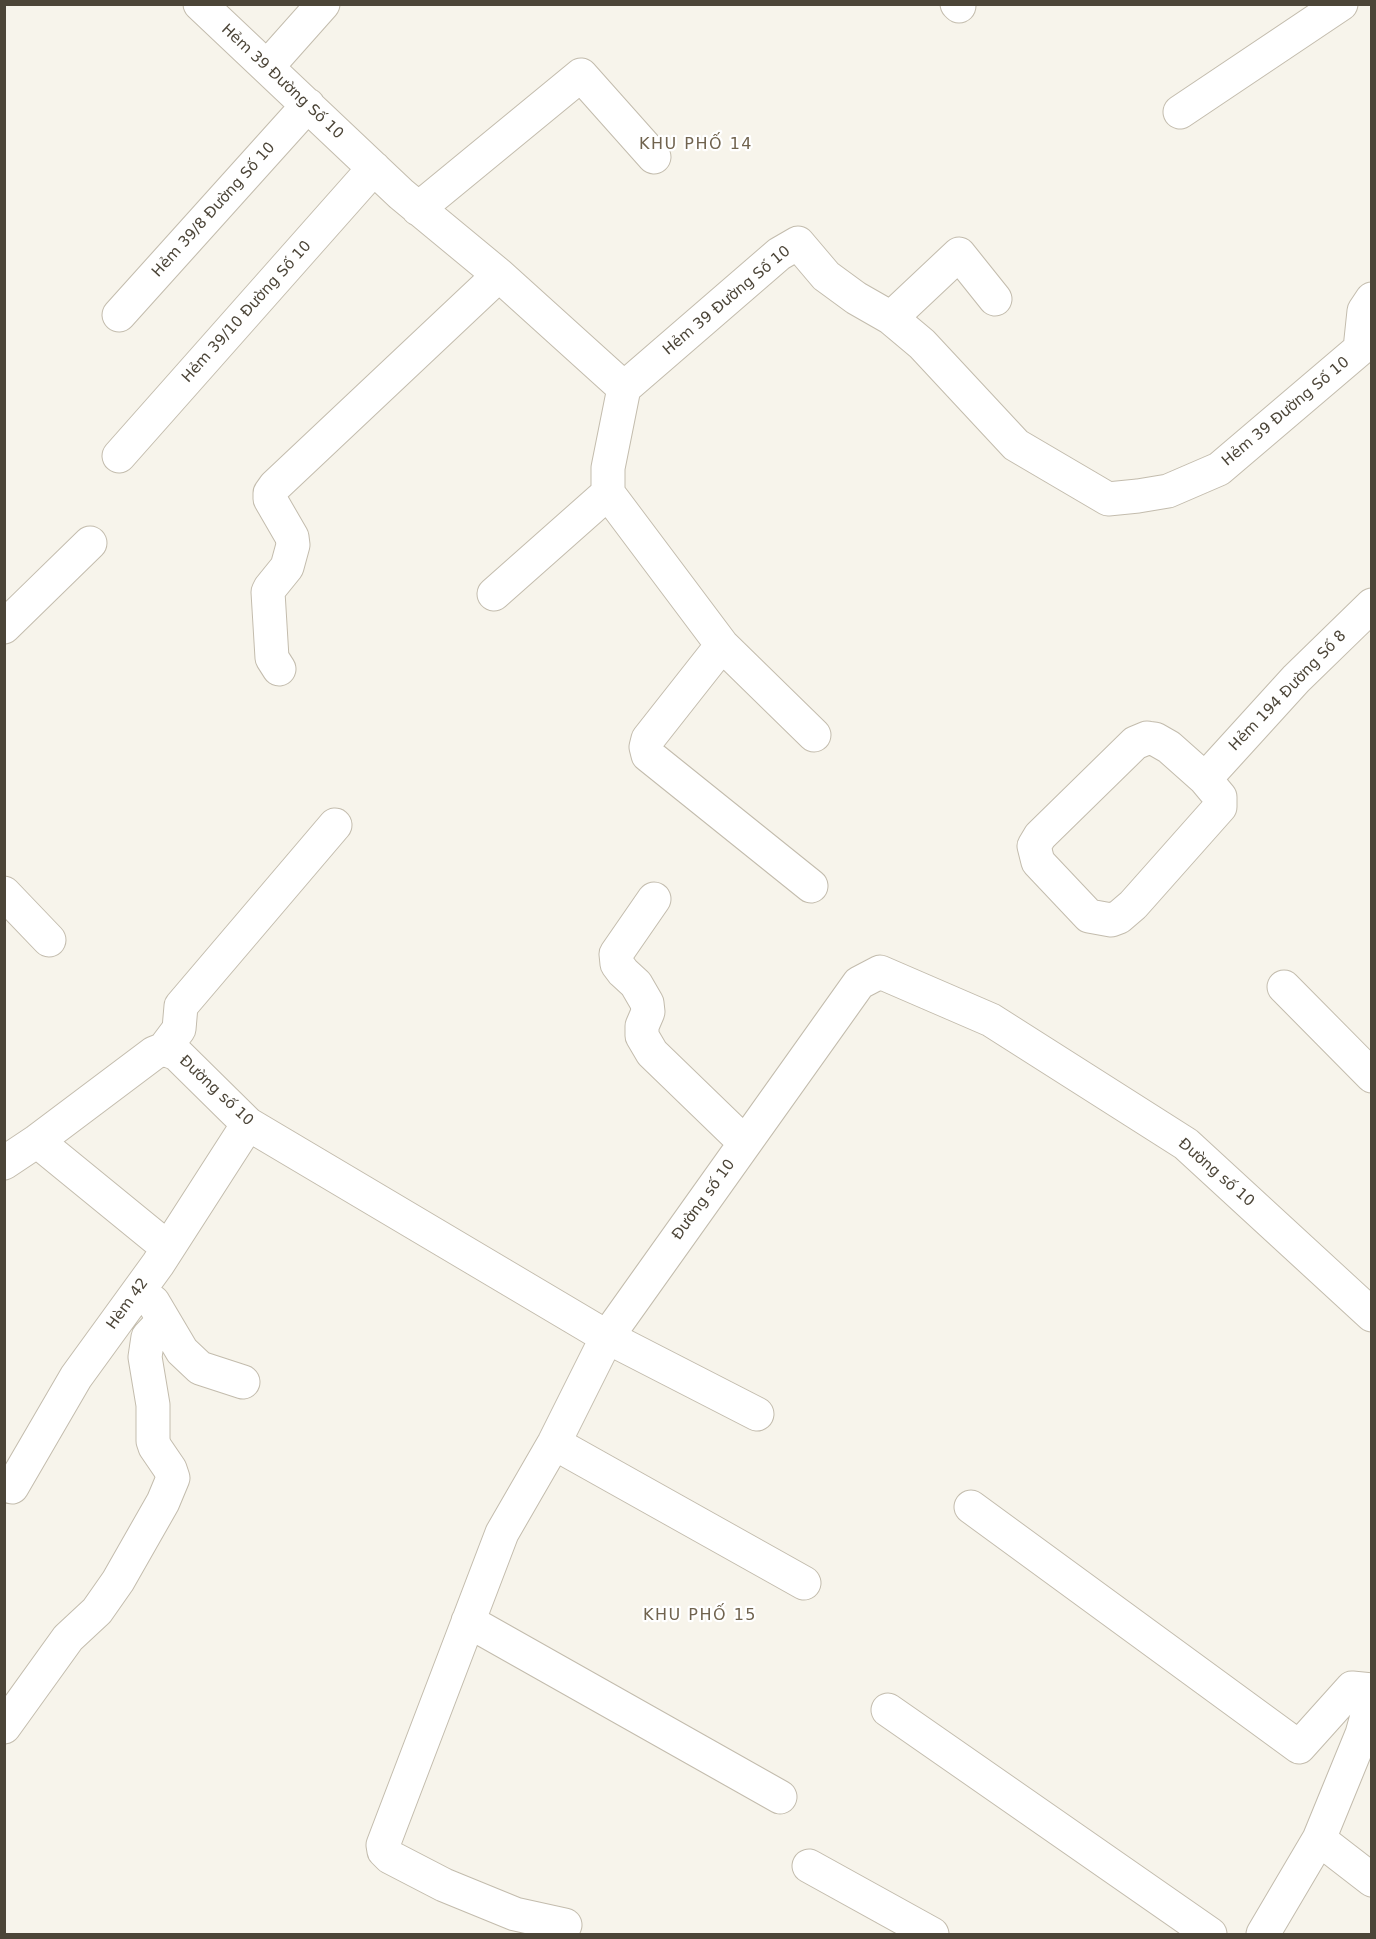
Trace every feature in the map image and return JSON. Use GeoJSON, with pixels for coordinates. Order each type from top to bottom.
{"type":"FeatureCollection","features":[{"type":"Feature","properties":{"kind":"street","name":"Hẻm 39 Đường Số 10"},"geometry":{"type":"LineString","coordinates":[[200,4],[418,209],[499,275],[624,388],[779,254],[798,243],[826,276],[856,298],[891,318],[922,344],[1016,445],[1108,499],[1168,491],[1219,469],[1360,349],[1365,311],[1371,299]]}},
{"type":"Feature","properties":{"kind":"street"},"geometry":{"type":"LineString","coordinates":[[267,67],[322,4]]}},
{"type":"Feature","properties":{"kind":"street"},"geometry":{"type":"LineString","coordinates":[[1180,112],[1341,4]]}},
{"type":"Feature","properties":{"kind":"street"},"geometry":{"type":"LineString","coordinates":[[418,209],[581,75],[654,157]]}},
{"type":"Feature","properties":{"kind":"street","name":"Hẻm 39/8 Đường Số 10"},"geometry":{"type":"LineString","coordinates":[[120,315],[308,105]]}},
{"type":"Feature","properties":{"kind":"street","name":"Hẻm 39/10 Đường Số 10"},"geometry":{"type":"LineString","coordinates":[[120,456],[374,168]]}},
{"type":"Feature","properties":{"kind":"street"},"geometry":{"type":"LineString","coordinates":[[891,318],[959,254],[995,299]]}},
{"type":"Feature","properties":{"kind":"street"},"geometry":{"type":"LineString","coordinates":[[279,669],[272,658],[268,592],[287,567],[293,545],[292,537],[270,499],[270,493],[499,275]]}},
{"type":"Feature","properties":{"kind":"street"},"geometry":{"type":"LineString","coordinates":[[624,388],[608,468],[608,493],[722,645],[814,735]]}},
{"type":"Feature","properties":{"kind":"street"},"geometry":{"type":"LineString","coordinates":[[494,594],[608,493]]}},
{"type":"Feature","properties":{"kind":"street"},"geometry":{"type":"LineString","coordinates":[[4,627],[90,543]]}},
{"type":"Feature","properties":{"kind":"street","name":"Hẻm 194 Đường Số 8"},"geometry":{"type":"LineString","coordinates":[[1205,779],[1296,679],[1371,605]]}},
{"type":"Feature","properties":{"kind":"street"},"geometry":{"type":"LineString","coordinates":[[722,645],[648,739],[646,747],[648,755],[811,886]]}},
{"type":"Feature","properties":{"kind":"street"},"geometry":{"type":"LineString","coordinates":[[1141,739],[1155,739],[1169,747],[1205,779],[1220,797],[1220,807],[1133,905],[1119,917],[1111,920],[1089,915],[1038,862],[1035,846],[1040,836],[1141,739]]}},
{"type":"Feature","properties":{"kind":"street"},"geometry":{"type":"LineString","coordinates":[[164,1049],[179,1029],[181,1006],[335,825]]}},
{"type":"Feature","properties":{"kind":"street"},"geometry":{"type":"LineString","coordinates":[[4,892],[49,940]]}},
{"type":"Feature","properties":{"kind":"street"},"geometry":{"type":"LineString","coordinates":[[654,899],[616,954],[617,964],[636,984],[647,1003],[648,1012],[642,1026],[642,1036],[652,1053],[745,1143]]}},
{"type":"Feature","properties":{"kind":"street","name":"Đường số 10"},"geometry":{"type":"LineString","coordinates":[[4,1163],[154,1053],[164,1049],[177,1054],[248,1124],[607,1336],[859,982],[880,972],[990,1020],[1186,1144],[1371,1315]]}},
{"type":"Feature","properties":{"kind":"street"},"geometry":{"type":"LineString","coordinates":[[1284,987],[1371,1076]]}},
{"type":"Feature","properties":{"kind":"street","name":"Hèm 42"},"geometry":{"type":"LineString","coordinates":[[12,1487],[75,1377],[168,1248],[248,1124]]}},
{"type":"Feature","properties":{"kind":"street"},"geometry":{"type":"LineString","coordinates":[[37,1141],[168,1248]]}},
{"type":"Feature","properties":{"kind":"street"},"geometry":{"type":"LineString","coordinates":[[143,1284],[182,1351],[200,1368],[243,1382]]}},
{"type":"Feature","properties":{"kind":"street"},"geometry":{"type":"LineString","coordinates":[[4,1727],[69,1638],[97,1611],[118,1581],[163,1502],[173,1478],[171,1469],[153,1441],[153,1405],[145,1357],[148,1336],[164,1321]]}},
{"type":"Feature","properties":{"kind":"street"},"geometry":{"type":"LineString","coordinates":[[565,1925],[515,1914],[444,1885],[390,1857],[384,1851],[383,1845],[502,1533],[554,1443],[607,1336],[757,1414]]}},
{"type":"Feature","properties":{"kind":"street"},"geometry":{"type":"LineString","coordinates":[[554,1443],[804,1583]]}},
{"type":"Feature","properties":{"kind":"street"},"geometry":{"type":"LineString","coordinates":[[971,1507],[1299,1747],[1352,1688],[1371,1690]]}},
{"type":"Feature","properties":{"kind":"street"},"geometry":{"type":"LineString","coordinates":[[468,1621],[780,1797]]}},
{"type":"Feature","properties":{"kind":"street"},"geometry":{"type":"LineString","coordinates":[[1263,1935],[1319,1839],[1362,1734],[1371,1698]]}},
{"type":"Feature","properties":{"kind":"street"},"geometry":{"type":"LineString","coordinates":[[888,1710],[1210,1935]]}},
{"type":"Feature","properties":{"kind":"street"},"geometry":{"type":"LineString","coordinates":[[1319,1839],[1371,1880]]}},
{"type":"Feature","properties":{"kind":"street"},"geometry":{"type":"LineString","coordinates":[[809,1866],[932,1935]]}},
{"type":"Feature","properties":{"kind":"district","name":"KHU PHỐ 14"},"geometry":{"type":"Point","coordinates":[696,145]}},
{"type":"Feature","properties":{"kind":"district","name":"KHU PHỐ 15"},"geometry":{"type":"Point","coordinates":[700,1616]}}]}
